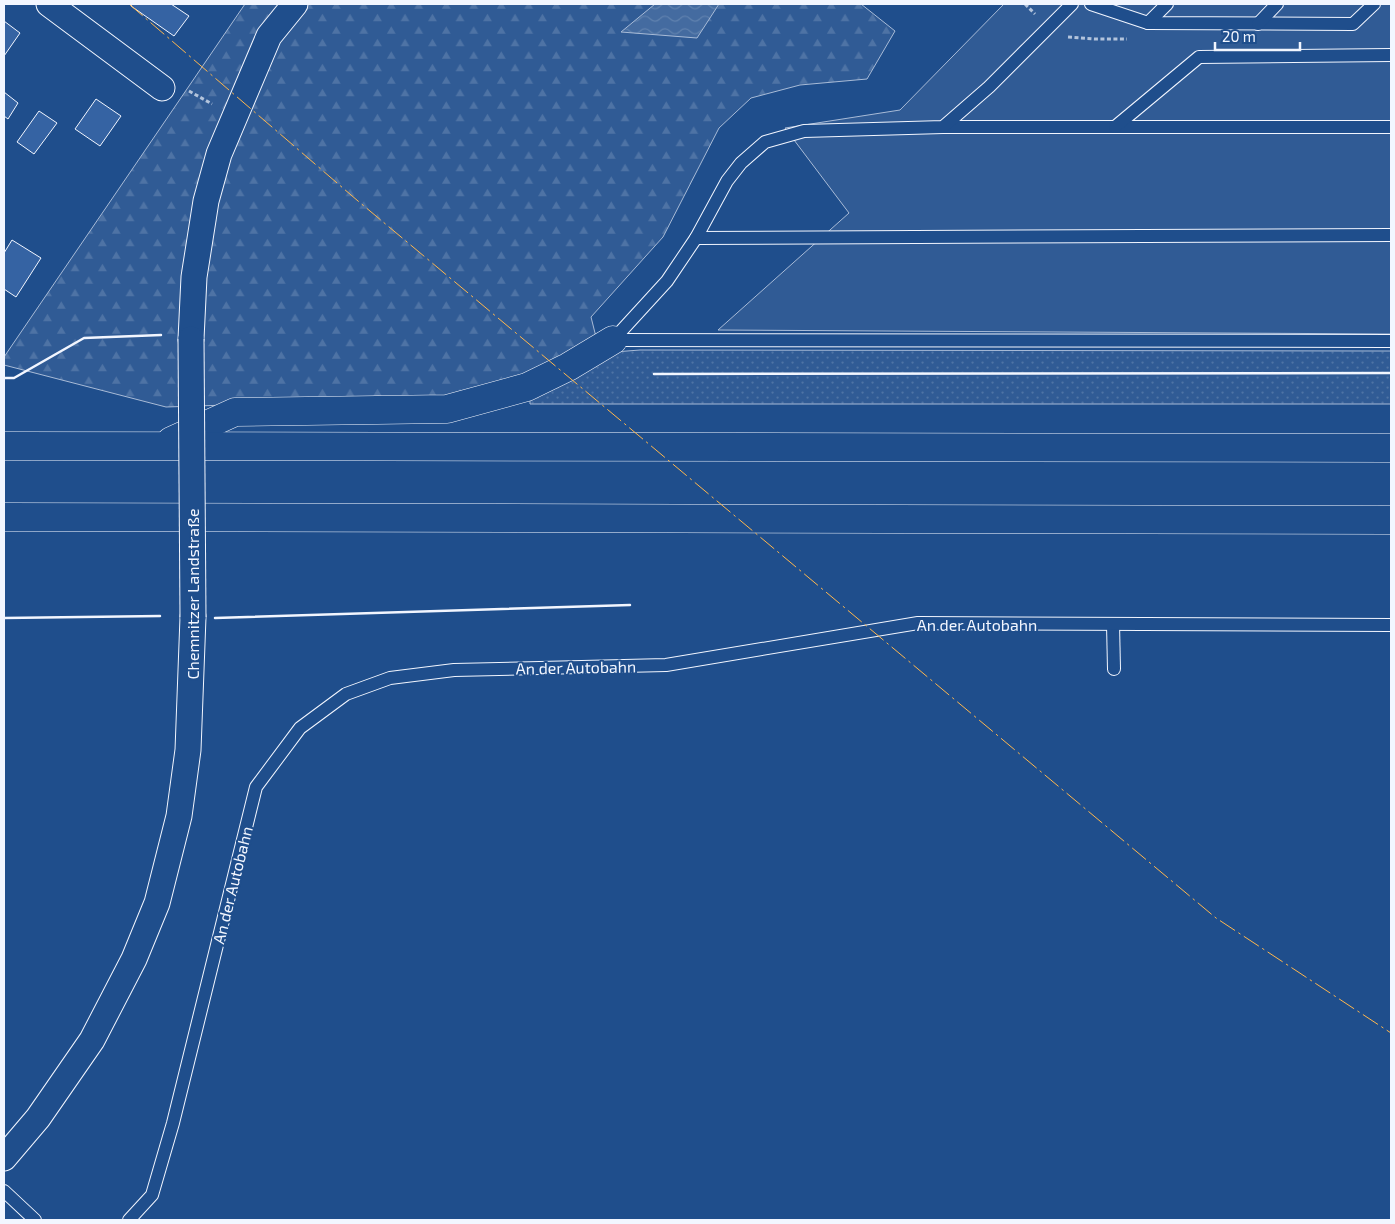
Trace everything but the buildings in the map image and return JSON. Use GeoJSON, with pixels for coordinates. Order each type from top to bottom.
{"type":"FeatureCollection","features":[{"type":"Feature","properties":{"kind":"highway"},"geometry":{"type":"LineString","coordinates":[[158,446],[234,412],[447,409],[527,387],[568,367],[613,340]]}},
{"type":"Feature","properties":{"kind":"highway"},"geometry":{"type":"LineString","coordinates":[[4,446],[1391,448]]}},
{"type":"Feature","properties":{"kind":"highway"},"geometry":{"type":"LineString","coordinates":[[4,517],[1391,520]]}},
{"type":"Feature","properties":{"kind":"street"},"geometry":{"type":"LineString","coordinates":[[49,4],[173,88]]}},
{"type":"Feature","properties":{"kind":"street","name":"Chemnitzer Landstraße"},"geometry":{"type":"LineString","coordinates":[[4,1158],[38,1118],[92,1040],[134,959],[157,903],[179,816],[188,750],[193,617],[191,339],[195,268],[206,201],[219,154],[269,36],[295,4]]}},
{"type":"Feature","properties":{"kind":"lane"},"geometry":{"type":"LineString","coordinates":[[943,127],[988,87],[1072,4]]}},
{"type":"Feature","properties":{"kind":"lane"},"geometry":{"type":"LineString","coordinates":[[1091,4],[1148,23],[1258,24],[1353,24],[1374,4]]}},
{"type":"Feature","properties":{"kind":"lane"},"geometry":{"type":"LineString","coordinates":[[1148,23],[1167,4]]}},
{"type":"Feature","properties":{"kind":"lane"},"geometry":{"type":"LineString","coordinates":[[1258,24],[1277,4]]}},
{"type":"Feature","properties":{"kind":"lane"},"geometry":{"type":"LineString","coordinates":[[1115,127],[1199,57],[1391,55]]}},
{"type":"Feature","properties":{"kind":"lane"},"geometry":{"type":"LineString","coordinates":[[613,340],[667,281],[696,238],[727,181],[741,163],[764,142],[804,131],[943,127],[1391,127]]}},
{"type":"Feature","properties":{"kind":"lane"},"geometry":{"type":"LineString","coordinates":[[696,238],[1391,235]]}},
{"type":"Feature","properties":{"kind":"lane"},"geometry":{"type":"LineString","coordinates":[[613,340],[1391,341]]}},
{"type":"Feature","properties":{"kind":"lane","name":"An der Autobahn"},"geometry":{"type":"LineString","coordinates":[[129,1220],[152,1195],[173,1123],[256,788],[300,728],[346,694],[390,678],[454,670],[666,665],[918,623],[1391,625]]}},
{"type":"Feature","properties":{"kind":"lane"},"geometry":{"type":"LineString","coordinates":[[1114,624],[1114,669]]}},
{"type":"Feature","properties":{"kind":"lane"},"geometry":{"type":"LineString","coordinates":[[4,1191],[35,1220]]}},
{"type":"Feature","properties":{"kind":"path"},"geometry":{"type":"LineString","coordinates":[[173,88],[217,106]]}},
{"type":"Feature","properties":{"kind":"green space"},"geometry":{"type":"Polygon","coordinates":[[[245,4],[861,4],[895,31],[867,79],[800,85],[751,98],[719,128],[663,237],[591,317],[597,341],[540,369],[443,398],[166,407],[4,365],[4,357],[245,4]]]}},
{"type":"Feature","properties":{"kind":"green space"},"geometry":{"type":"Polygon","coordinates":[[[640,350],[1391,351],[1391,404],[530,404],[530,397],[614,352],[640,350]]]}},
{"type":"Feature","properties":{"kind":"shaded area"},"geometry":{"type":"Polygon","coordinates":[[[1004,4],[1391,4],[1391,334],[718,330],[849,213],[785,128],[900,110],[1004,4]]]}},
{"type":"Feature","properties":{"kind":"water"},"geometry":{"type":"Polygon","coordinates":[[[655,4],[719,4],[697,38],[621,32],[655,4]]]}},
{"type":"Feature","properties":{"kind":"wall"},"geometry":{"type":"LineString","coordinates":[[4,378],[14,378],[84,338],[161,335]]}},
{"type":"Feature","properties":{"kind":"wall"},"geometry":{"type":"LineString","coordinates":[[654,374],[1391,373]]}},
{"type":"Feature","properties":{"kind":"wall"},"geometry":{"type":"LineString","coordinates":[[215,618],[630,605]]}},
{"type":"Feature","properties":{"kind":"wall"},"geometry":{"type":"LineString","coordinates":[[4,618],[160,616]]}},
{"type":"Feature","properties":{"kind":"power"},"geometry":{"type":"LineString","coordinates":[[129,4],[358,201],[1216,918],[1391,1033]]}}]}
